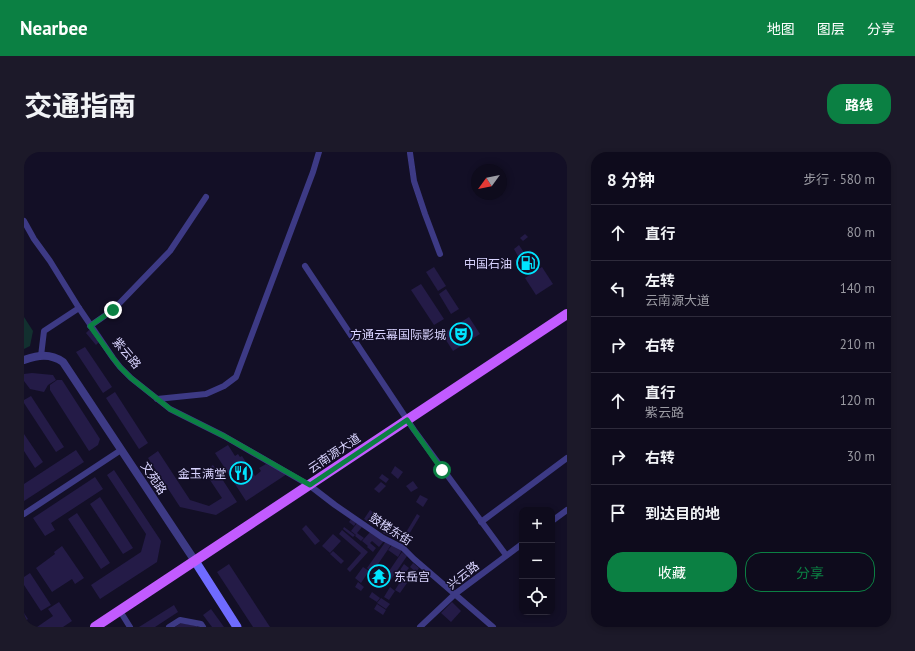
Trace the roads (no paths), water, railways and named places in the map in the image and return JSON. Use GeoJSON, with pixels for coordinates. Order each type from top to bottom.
{"type":"FeatureCollection","features":[{"type":"Feature","properties":{"kind":"main road","name":"云南源大道"},"geometry":{"type":"LineString","coordinates":[[95,627],[567,314]]}},
{"type":"Feature","properties":{"kind":"main road","name":"文苑路"},"geometry":{"type":"LineString","coordinates":[[195,561],[237,627]]}},
{"type":"Feature","properties":{"kind":"street"},"geometry":{"type":"LineString","coordinates":[[157,399],[206,394],[224,386],[236,377],[319,152]]}},
{"type":"Feature","properties":{"kind":"street"},"geometry":{"type":"LineString","coordinates":[[410,152],[414,181],[440,254]]}},
{"type":"Feature","properties":{"kind":"street"},"geometry":{"type":"LineString","coordinates":[[90,326],[113,310],[170,251],[206,197]]}},
{"type":"Feature","properties":{"kind":"street","name":"紫云路"},"geometry":{"type":"LineString","coordinates":[[24,221],[90,326],[120,367],[131,378],[178,414],[224,436],[310,485]]}},
{"type":"Feature","properties":{"kind":"street"},"geometry":{"type":"LineString","coordinates":[[24,234],[34,238]]}},
{"type":"Feature","properties":{"kind":"street"},"geometry":{"type":"LineString","coordinates":[[305,266],[407,420],[506,556]]}},
{"type":"Feature","properties":{"kind":"street"},"geometry":{"type":"LineString","coordinates":[[24,360],[41,356],[44,331],[79,308]]}},
{"type":"Feature","properties":{"kind":"street","name":"文苑路"},"geometry":{"type":"LineString","coordinates":[[41,356],[57,358],[63,362],[195,561]]}},
{"type":"Feature","properties":{"kind":"street"},"geometry":{"type":"LineString","coordinates":[[24,514],[121,450]]}},
{"type":"Feature","properties":{"kind":"street"},"geometry":{"type":"LineString","coordinates":[[481,522],[567,458]]}},
{"type":"Feature","properties":{"kind":"street","name":"鼓楼东街"},"geometry":{"type":"LineString","coordinates":[[310,485],[335,505],[383,538],[403,548],[493,627]]}},
{"type":"Feature","properties":{"kind":"street"},"geometry":{"type":"LineString","coordinates":[[555,519],[567,510]]}},
{"type":"Feature","properties":{"kind":"street","name":"兴云路"},"geometry":{"type":"LineString","coordinates":[[420,627],[455,594],[519,546]]}},
{"type":"Feature","properties":{"kind":"street"},"geometry":{"type":"LineString","coordinates":[[120,611],[130,627]]}},
{"type":"Feature","properties":{"kind":"street"},"geometry":{"type":"LineString","coordinates":[[169,627],[180,620],[201,624],[203,627]]}},
{"type":"Feature","properties":{"kind":"place","name":"中国石油"},"geometry":{"type":"Point","coordinates":[528,263]}},
{"type":"Feature","properties":{"kind":"place","name":"方通云幕国际影城"},"geometry":{"type":"Point","coordinates":[461,334]}},
{"type":"Feature","properties":{"kind":"place","name":"金玉满堂"},"geometry":{"type":"Point","coordinates":[241,473]}},
{"type":"Feature","properties":{"kind":"place","name":"东岳宫"},"geometry":{"type":"Point","coordinates":[379,576]}}]}
